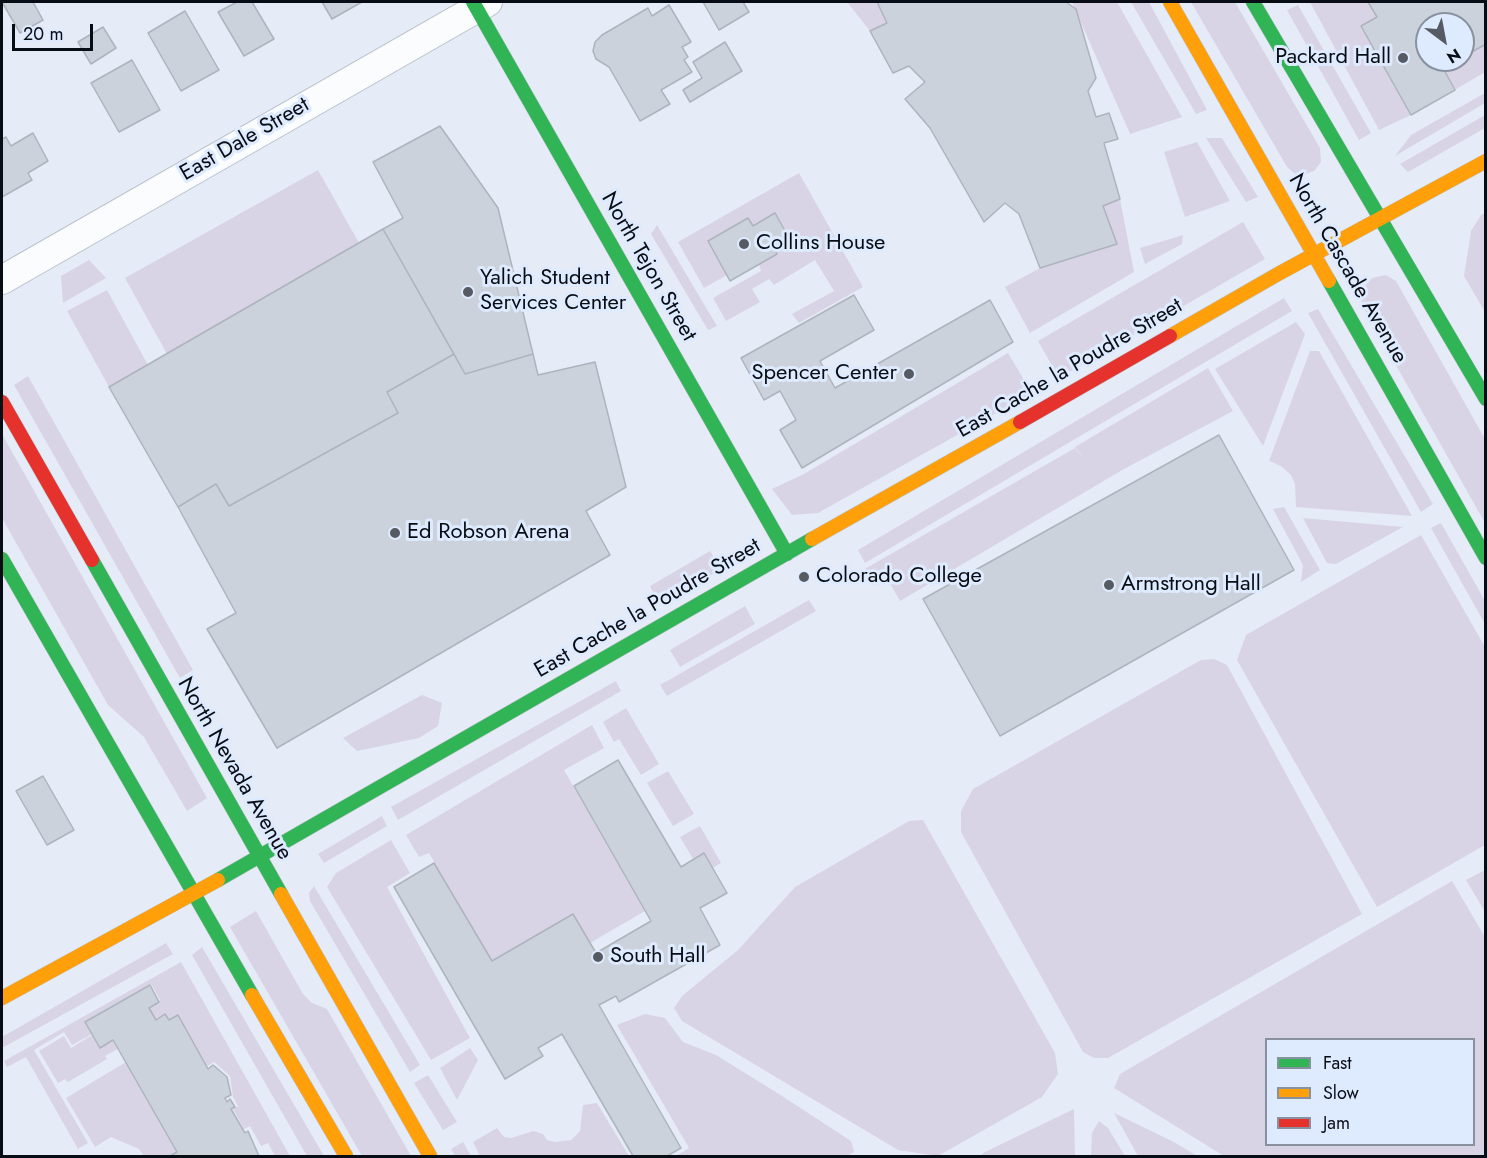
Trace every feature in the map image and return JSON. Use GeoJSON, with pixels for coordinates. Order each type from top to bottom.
{"type":"FeatureCollection","features":[{"type":"Feature","properties":{"kind":"main road","name":"North Cascade Avenue"},"geometry":{"type":"LineString","coordinates":[[1170,2],[1485,558]]}},
{"type":"Feature","properties":{"kind":"main road"},"geometry":{"type":"LineString","coordinates":[[1253,2],[1485,399]]}},
{"type":"Feature","properties":{"kind":"main road","name":"North Tejon Street"},"geometry":{"type":"LineString","coordinates":[[479,4],[787,554]]}},
{"type":"Feature","properties":{"kind":"main road","name":"East Cache la Poudre Street"},"geometry":{"type":"LineString","coordinates":[[2,998],[260,857],[603,658],[1314,253],[1485,161]]}},
{"type":"Feature","properties":{"kind":"main road","name":"North Nevada Avenue"},"geometry":{"type":"LineString","coordinates":[[2,402],[430,1156]]}},
{"type":"Feature","properties":{"kind":"main road"},"geometry":{"type":"LineString","coordinates":[[2,559],[346,1156]]}},
{"type":"Feature","properties":{"kind":"street","name":"East Dale Street"},"geometry":{"type":"LineString","coordinates":[[2,280],[479,4]]}},
{"type":"Feature","properties":{"kind":"shaded area"},"geometry":{"type":"Polygon","coordinates":[[[847,2],[877,2],[887,23],[870,31],[847,2]]]}},
{"type":"Feature","properties":{"kind":"shaded area"},"geometry":{"type":"Polygon","coordinates":[[[1072,2],[1117,2],[1182,117],[1130,134],[1072,2]]]}},
{"type":"Feature","properties":{"kind":"shaded area"},"geometry":{"type":"Polygon","coordinates":[[[1131,2],[1149,2],[1207,110],[1196,114],[1131,2]]]}},
{"type":"Feature","properties":{"kind":"shaded area"},"geometry":{"type":"Polygon","coordinates":[[[1191,2],[1235,2],[1320,148],[1321,162],[1314,171],[1303,175],[1294,173],[1287,167],[1191,2]]]}},
{"type":"Feature","properties":{"kind":"shaded area"},"geometry":{"type":"Polygon","coordinates":[[[1310,2],[1368,2],[1377,17],[1361,26],[1411,115],[1379,130],[1310,2]]]}},
{"type":"Feature","properties":{"kind":"shaded area"},"geometry":{"type":"Polygon","coordinates":[[[1298,5],[1371,133],[1359,140],[1287,10],[1298,5]]]}},
{"type":"Feature","properties":{"kind":"shaded area"},"geometry":{"type":"Polygon","coordinates":[[[1485,44],[1485,72],[1455,90],[1445,72],[1475,72],[1475,50],[1485,44]]]}},
{"type":"Feature","properties":{"kind":"shaded area"},"geometry":{"type":"Polygon","coordinates":[[[1485,93],[1485,103],[1395,156],[1411,135],[1485,93]]]}},
{"type":"Feature","properties":{"kind":"shaded area"},"geometry":{"type":"Polygon","coordinates":[[[1485,115],[1485,128],[1408,172],[1400,164],[1485,115]]]}},
{"type":"Feature","properties":{"kind":"shaded area"},"geometry":{"type":"Polygon","coordinates":[[[1206,138],[1222,138],[1258,197],[1246,202],[1206,138]]]}},
{"type":"Feature","properties":{"kind":"shaded area"},"geometry":{"type":"Polygon","coordinates":[[[1197,142],[1230,201],[1185,217],[1164,152],[1197,142]]]}},
{"type":"Feature","properties":{"kind":"shaded area"},"geometry":{"type":"Polygon","coordinates":[[[318,170],[359,243],[167,354],[125,278],[318,170]]]}},
{"type":"Feature","properties":{"kind":"shaded area"},"geometry":{"type":"Polygon","coordinates":[[[799,173],[863,287],[799,323],[792,314],[834,291],[815,260],[774,285],[769,279],[752,289],[760,302],[726,321],[713,298],[761,271],[759,264],[773,247],[789,238],[775,213],[753,226],[748,218],[708,241],[727,275],[704,288],[678,242],[799,173]]]}},
{"type":"Feature","properties":{"kind":"shaded area"},"geometry":{"type":"Polygon","coordinates":[[[1120,199],[1134,272],[1030,333],[1005,287],[1040,268],[1116,244],[1103,206],[1120,199]]]}},
{"type":"Feature","properties":{"kind":"shaded area"},"geometry":{"type":"Polygon","coordinates":[[[1485,213],[1485,312],[1464,276],[1471,231],[1481,215],[1485,213]]]}},
{"type":"Feature","properties":{"kind":"shaded area"},"geometry":{"type":"Polygon","coordinates":[[[1243,222],[1265,259],[1059,378],[1038,341],[1243,222]]]}},
{"type":"Feature","properties":{"kind":"shaded area"},"geometry":{"type":"Polygon","coordinates":[[[657,225],[717,326],[708,330],[651,234],[657,225]]]}},
{"type":"Feature","properties":{"kind":"shaded area"},"geometry":{"type":"Polygon","coordinates":[[[1183,235],[1182,244],[1145,264],[1140,248],[1183,235]]]}},
{"type":"Feature","properties":{"kind":"shaded area"},"geometry":{"type":"Polygon","coordinates":[[[89,260],[106,278],[63,303],[61,276],[89,260]]]}},
{"type":"Feature","properties":{"kind":"shaded area"},"geometry":{"type":"Polygon","coordinates":[[[1386,275],[1396,281],[1485,439],[1485,523],[1362,305],[1360,291],[1372,278],[1386,275]]]}},
{"type":"Feature","properties":{"kind":"shaded area"},"geometry":{"type":"Polygon","coordinates":[[[107,290],[148,365],[109,387],[67,311],[107,290]]]}},
{"type":"Feature","properties":{"kind":"shaded area"},"geometry":{"type":"Polygon","coordinates":[[[1284,298],[1292,311],[865,563],[858,550],[1284,298]]]}},
{"type":"Feature","properties":{"kind":"shaded area"},"geometry":{"type":"Polygon","coordinates":[[[1318,309],[1433,504],[1421,512],[1308,313],[1318,309]]]}},
{"type":"Feature","properties":{"kind":"shaded area"},"geometry":{"type":"Polygon","coordinates":[[[1296,322],[1305,334],[1263,446],[1215,369],[1296,322]]]}},
{"type":"Feature","properties":{"kind":"shaded area"},"geometry":{"type":"Polygon","coordinates":[[[1310,351],[1319,351],[1412,516],[1296,507],[1295,484],[1291,475],[1281,466],[1269,461],[1310,351]]]}},
{"type":"Feature","properties":{"kind":"shaded area"},"geometry":{"type":"Polygon","coordinates":[[[1008,353],[1032,393],[818,513],[792,515],[772,489],[804,474],[1008,353]]]}},
{"type":"Feature","properties":{"kind":"shaded area"},"geometry":{"type":"Polygon","coordinates":[[[1208,368],[1233,411],[1124,469],[900,601],[882,569],[868,576],[863,570],[1075,448],[1086,461],[1075,447],[1208,368]]]}},
{"type":"Feature","properties":{"kind":"shaded area"},"geometry":{"type":"Polygon","coordinates":[[[28,376],[193,670],[180,678],[14,385],[28,376]]]}},
{"type":"Feature","properties":{"kind":"shaded area"},"geometry":{"type":"Polygon","coordinates":[[[2,434],[207,798],[187,811],[144,737],[108,705],[2,518],[2,434]]]}},
{"type":"Feature","properties":{"kind":"shaded area"},"geometry":{"type":"Polygon","coordinates":[[[1284,507],[1320,570],[1301,582],[1303,565],[1273,509],[1284,507]]]}},
{"type":"Feature","properties":{"kind":"shaded area"},"geometry":{"type":"Polygon","coordinates":[[[1303,518],[1403,527],[1336,564],[1327,563],[1303,518]]]}},
{"type":"Feature","properties":{"kind":"shaded area"},"geometry":{"type":"Polygon","coordinates":[[[1441,523],[1485,601],[1485,624],[1431,528],[1441,523]]]}},
{"type":"Feature","properties":{"kind":"shaded area"},"geometry":{"type":"Polygon","coordinates":[[[1421,535],[1485,647],[1485,845],[1377,907],[1237,660],[1246,635],[1421,535]]]}},
{"type":"Feature","properties":{"kind":"shaded area"},"geometry":{"type":"Polygon","coordinates":[[[710,551],[721,570],[658,603],[650,586],[710,551]]]}},
{"type":"Feature","properties":{"kind":"shaded area"},"geometry":{"type":"Polygon","coordinates":[[[809,600],[816,611],[667,696],[660,685],[809,600]]]}},
{"type":"Feature","properties":{"kind":"shaded area"},"geometry":{"type":"Polygon","coordinates":[[[745,606],[755,624],[680,667],[670,650],[745,606]]]}},
{"type":"Feature","properties":{"kind":"shaded area"},"geometry":{"type":"Polygon","coordinates":[[[1214,659],[1227,665],[1362,914],[1108,1058],[1094,1058],[1083,1052],[961,832],[961,811],[973,789],[1201,660],[1214,659]]]}},
{"type":"Feature","properties":{"kind":"shaded area"},"geometry":{"type":"Polygon","coordinates":[[[616,681],[621,691],[398,820],[391,807],[616,681]]]}},
{"type":"Feature","properties":{"kind":"shaded area"},"geometry":{"type":"Polygon","coordinates":[[[422,695],[442,703],[438,726],[419,738],[357,751],[343,738],[422,695]]]}},
{"type":"Feature","properties":{"kind":"shaded area"},"geometry":{"type":"Polygon","coordinates":[[[626,708],[659,764],[641,775],[619,739],[614,742],[603,722],[626,708]]]}},
{"type":"Feature","properties":{"kind":"shaded area"},"geometry":{"type":"Polygon","coordinates":[[[592,725],[604,748],[564,770],[645,911],[590,943],[572,914],[492,961],[429,853],[419,857],[406,835],[592,725]]]}},
{"type":"Feature","properties":{"kind":"shaded area"},"geometry":{"type":"Polygon","coordinates":[[[668,771],[694,814],[673,826],[647,783],[668,771]]]}},
{"type":"Feature","properties":{"kind":"shaded area"},"geometry":{"type":"Polygon","coordinates":[[[382,816],[387,826],[324,863],[318,854],[382,816]]]}},
{"type":"Feature","properties":{"kind":"shaded area"},"geometry":{"type":"Polygon","coordinates":[[[923,820],[1055,1053],[1058,1074],[1042,1097],[938,1156],[898,1150],[682,1021],[674,1008],[682,996],[738,950],[795,887],[909,821],[923,820]]]}},
{"type":"Feature","properties":{"kind":"shaded area"},"geometry":{"type":"Polygon","coordinates":[[[700,826],[721,863],[702,874],[680,837],[700,826]]]}},
{"type":"Feature","properties":{"kind":"shaded area"},"geometry":{"type":"Polygon","coordinates":[[[391,840],[410,873],[387,887],[470,1038],[431,1060],[327,887],[336,873],[391,840]]]}},
{"type":"Feature","properties":{"kind":"shaded area"},"geometry":{"type":"Polygon","coordinates":[[[1485,870],[1485,912],[1466,880],[1485,870]]]}},
{"type":"Feature","properties":{"kind":"shaded area"},"geometry":{"type":"Polygon","coordinates":[[[1452,881],[1485,937],[1485,1156],[1224,1156],[1114,1088],[1120,1074],[1452,881]]]}},
{"type":"Feature","properties":{"kind":"shaded area"},"geometry":{"type":"Polygon","coordinates":[[[314,886],[420,1065],[410,1072],[310,901],[309,893],[314,886]]]}},
{"type":"Feature","properties":{"kind":"shaded area"},"geometry":{"type":"Polygon","coordinates":[[[256,911],[303,994],[312,1003],[327,1009],[411,1156],[362,1156],[230,927],[256,911]]]}},
{"type":"Feature","properties":{"kind":"shaded area"},"geometry":{"type":"Polygon","coordinates":[[[166,943],[173,954],[2,1048],[2,1037],[166,943]]]}},
{"type":"Feature","properties":{"kind":"shaded area"},"geometry":{"type":"Polygon","coordinates":[[[202,947],[324,1156],[307,1156],[192,955],[202,947]]]}},
{"type":"Feature","properties":{"kind":"shaded area"},"geometry":{"type":"Polygon","coordinates":[[[181,962],[290,1156],[275,1156],[268,1143],[261,1146],[250,1126],[244,1129],[233,1109],[238,1106],[233,1097],[230,1076],[214,1062],[206,1067],[166,1015],[156,1021],[148,1008],[160,1000],[151,984],[86,1022],[92,1034],[72,1045],[64,1032],[34,1050],[88,1143],[78,1149],[26,1057],[7,1067],[4,1061],[181,962]]]}},
{"type":"Feature","properties":{"kind":"shaded area"},"geometry":{"type":"Polygon","coordinates":[[[645,1014],[665,1018],[683,1042],[716,1055],[779,1094],[851,1141],[854,1152],[847,1156],[676,1156],[689,1148],[617,1025],[645,1014]]]}},
{"type":"Feature","properties":{"kind":"shaded area"},"geometry":{"type":"Polygon","coordinates":[[[92,1035],[100,1048],[113,1041],[118,1049],[105,1056],[107,1059],[68,1082],[65,1079],[58,1083],[39,1051],[64,1036],[71,1048],[92,1035]]]}},
{"type":"Feature","properties":{"kind":"shaded area"},"geometry":{"type":"Polygon","coordinates":[[[470,1048],[478,1060],[457,1100],[440,1068],[470,1048]]]}},
{"type":"Feature","properties":{"kind":"shaded area"},"geometry":{"type":"Polygon","coordinates":[[[126,1062],[177,1152],[169,1156],[144,1156],[139,1149],[111,1137],[95,1147],[66,1098],[126,1062]]]}},
{"type":"Feature","properties":{"kind":"shaded area"},"geometry":{"type":"Polygon","coordinates":[[[428,1075],[457,1122],[443,1130],[414,1083],[428,1075]]]}},
{"type":"Feature","properties":{"kind":"shaded area"},"geometry":{"type":"Polygon","coordinates":[[[597,1103],[629,1156],[480,1156],[473,1142],[497,1128],[504,1137],[511,1138],[533,1131],[555,1142],[571,1140],[580,1131],[583,1105],[597,1103]]]}},
{"type":"Feature","properties":{"kind":"shaded area"},"geometry":{"type":"Polygon","coordinates":[[[1074,1109],[1075,1156],[980,1156],[985,1152],[1074,1109]]]}},
{"type":"Feature","properties":{"kind":"shaded area"},"geometry":{"type":"Polygon","coordinates":[[[1114,1113],[1174,1142],[1197,1156],[1138,1156],[1114,1113]]]}},
{"type":"Feature","properties":{"kind":"shaded area"},"geometry":{"type":"Polygon","coordinates":[[[1099,1121],[1108,1128],[1125,1156],[1091,1156],[1092,1133],[1099,1121]]]}},
{"type":"Feature","properties":{"kind":"shaded area"},"geometry":{"type":"Polygon","coordinates":[[[463,1142],[471,1156],[455,1156],[451,1149],[463,1142]]]}},
{"type":"Feature","properties":{"kind":"building"},"geometry":{"type":"Polygon","coordinates":[[[2,2],[33,2],[43,20],[20,33],[2,2]]]}},
{"type":"Feature","properties":{"kind":"building"},"geometry":{"type":"Polygon","coordinates":[[[237,2],[252,2],[274,39],[244,56],[218,12],[237,2]]]}},
{"type":"Feature","properties":{"kind":"building"},"geometry":{"type":"Polygon","coordinates":[[[322,2],[362,2],[332,19],[322,2]]]}},
{"type":"Feature","properties":{"kind":"building"},"geometry":{"type":"Polygon","coordinates":[[[703,2],[743,2],[749,12],[719,30],[703,2]]]}},
{"type":"Feature","properties":{"kind":"building"},"geometry":{"type":"Polygon","coordinates":[[[877,2],[1066,2],[1076,9],[1096,78],[1088,91],[1096,117],[1109,113],[1118,139],[1104,143],[1120,199],[1103,206],[1117,244],[1040,268],[1019,214],[1005,203],[984,222],[930,128],[905,99],[925,82],[909,66],[893,73],[870,31],[887,23],[877,2]]]}},
{"type":"Feature","properties":{"kind":"building","name":"Packard Hall"},"geometry":{"type":"Polygon","coordinates":[[[1368,2],[1486,2],[1486,44],[1475,50],[1475,12],[1415,12],[1415,72],[1445,72],[1455,90],[1411,115],[1361,26],[1377,17],[1368,2]]]}},
{"type":"Feature","properties":{"kind":"building"},"geometry":{"type":"Polygon","coordinates":[[[669,5],[691,42],[682,47],[688,57],[684,60],[692,72],[661,90],[670,104],[640,121],[609,67],[596,59],[593,51],[595,42],[602,35],[648,8],[652,16],[669,5]]]}},
{"type":"Feature","properties":{"kind":"building"},"geometry":{"type":"Polygon","coordinates":[[[185,11],[219,70],[181,91],[148,33],[185,11]]]}},
{"type":"Feature","properties":{"kind":"building"},"geometry":{"type":"Polygon","coordinates":[[[103,27],[116,48],[91,64],[78,42],[103,27]]]}},
{"type":"Feature","properties":{"kind":"building"},"geometry":{"type":"Polygon","coordinates":[[[725,42],[742,71],[690,102],[683,90],[702,78],[693,62],[725,42]]]}},
{"type":"Feature","properties":{"kind":"building"},"geometry":{"type":"Polygon","coordinates":[[[132,60],[160,110],[119,132],[91,83],[132,60]]]}},
{"type":"Feature","properties":{"kind":"building","name":"Yalich Student Services Center"},"geometry":{"type":"Polygon","coordinates":[[[440,126],[498,208],[533,354],[465,374],[383,229],[403,218],[373,162],[440,126]]]}},
{"type":"Feature","properties":{"kind":"building"},"geometry":{"type":"Polygon","coordinates":[[[33,133],[48,161],[28,173],[32,180],[2,197],[2,139],[6,137],[11,146],[33,133]]]}},
{"type":"Feature","properties":{"kind":"building","name":"Collins House"},"geometry":{"type":"Polygon","coordinates":[[[775,213],[789,238],[773,247],[777,254],[730,281],[708,241],[748,218],[753,226],[775,213]]]}},
{"type":"Feature","properties":{"kind":"building"},"geometry":{"type":"Polygon","coordinates":[[[383,229],[454,354],[387,392],[398,413],[229,506],[216,484],[178,507],[109,387],[383,229]]]}},
{"type":"Feature","properties":{"kind":"building","name":"Spencer Center"},"geometry":{"type":"Polygon","coordinates":[[[854,295],[874,330],[820,361],[835,388],[990,300],[1013,342],[802,468],[780,430],[796,420],[780,391],[764,400],[741,358],[854,295]]]}},
{"type":"Feature","properties":{"kind":"building","name":"Ed Robson Arena"},"geometry":{"type":"Polygon","coordinates":[[[454,354],[465,374],[533,354],[538,375],[595,362],[626,487],[586,511],[610,555],[277,748],[207,629],[236,613],[178,507],[216,484],[229,506],[398,413],[387,392],[454,354]]]}},
{"type":"Feature","properties":{"kind":"building","name":"Armstrong Hall"},"geometry":{"type":"Polygon","coordinates":[[[1219,435],[1294,570],[1000,736],[923,599],[1219,435]]]}},
{"type":"Feature","properties":{"kind":"building","name":"South Hall"},"geometry":{"type":"Polygon","coordinates":[[[618,760],[681,867],[704,853],[727,893],[700,908],[720,945],[619,1002],[616,996],[599,1005],[681,1148],[667,1156],[633,1156],[562,1034],[538,1048],[543,1056],[505,1079],[394,887],[434,863],[492,961],[573,914],[596,953],[651,921],[574,786],[618,760]]]}},
{"type":"Feature","properties":{"kind":"building"},"geometry":{"type":"Polygon","coordinates":[[[43,776],[74,830],[47,845],[16,791],[43,776]]]}},
{"type":"Feature","properties":{"kind":"building"},"geometry":{"type":"Polygon","coordinates":[[[150,985],[159,1002],[149,1008],[156,1020],[165,1014],[169,1020],[178,1015],[208,1069],[213,1065],[227,1077],[231,1095],[225,1098],[227,1102],[230,1099],[235,1107],[231,1109],[245,1133],[248,1131],[259,1156],[170,1156],[177,1152],[113,1040],[100,1048],[85,1022],[150,985]]]}},
{"type":"Feature","properties":{"kind":"traffic: fast"},"geometry":{"type":"LineString","coordinates":[[473,2],[787,554]]}},
{"type":"Feature","properties":{"kind":"traffic: fast"},"geometry":{"type":"LineString","coordinates":[[1253,2],[1486,399]]}},
{"type":"Feature","properties":{"kind":"traffic: fast"},"geometry":{"type":"LineString","coordinates":[[1329,281],[1486,558]]}},
{"type":"Feature","properties":{"kind":"traffic: fast"},"geometry":{"type":"LineString","coordinates":[[218,880],[812,539]]}},
{"type":"Feature","properties":{"kind":"traffic: fast"},"geometry":{"type":"LineString","coordinates":[[2,559],[252,995]]}},
{"type":"Feature","properties":{"kind":"traffic: fast"},"geometry":{"type":"LineString","coordinates":[[92,560],[281,894]]}},
{"type":"Feature","properties":{"kind":"traffic: slow"},"geometry":{"type":"LineString","coordinates":[[1170,2],[1329,281]]}},
{"type":"Feature","properties":{"kind":"traffic: slow"},"geometry":{"type":"LineString","coordinates":[[1170,336],[1278,274],[1486,161]]}},
{"type":"Feature","properties":{"kind":"traffic: slow"},"geometry":{"type":"LineString","coordinates":[[812,539],[1020,422]]}},
{"type":"Feature","properties":{"kind":"traffic: slow"},"geometry":{"type":"LineString","coordinates":[[2,998],[218,880]]}},
{"type":"Feature","properties":{"kind":"traffic: slow"},"geometry":{"type":"LineString","coordinates":[[281,894],[430,1156]]}},
{"type":"Feature","properties":{"kind":"traffic: slow"},"geometry":{"type":"LineString","coordinates":[[252,995],[346,1156]]}},
{"type":"Feature","properties":{"kind":"traffic: jam"},"geometry":{"type":"LineString","coordinates":[[1020,422],[1170,336]]}},
{"type":"Feature","properties":{"kind":"traffic: jam"},"geometry":{"type":"LineString","coordinates":[[2,402],[92,560]]}},
{"type":"Feature","properties":{"kind":"place","name":"Packard Hall"},"geometry":{"type":"Point","coordinates":[1403,58]}},
{"type":"Feature","properties":{"kind":"place","name":"Collins House"},"geometry":{"type":"Point","coordinates":[744,244]}},
{"type":"Feature","properties":{"kind":"place","name":"Yalich Student Services Center"},"geometry":{"type":"Point","coordinates":[468,292]}},
{"type":"Feature","properties":{"kind":"place","name":"Spencer Center"},"geometry":{"type":"Point","coordinates":[909,374]}},
{"type":"Feature","properties":{"kind":"place","name":"Ed Robson Arena"},"geometry":{"type":"Point","coordinates":[395,533]}},
{"type":"Feature","properties":{"kind":"place","name":"Colorado College"},"geometry":{"type":"Point","coordinates":[804,577]}},
{"type":"Feature","properties":{"kind":"place","name":"Armstrong Hall"},"geometry":{"type":"Point","coordinates":[1109,585]}},
{"type":"Feature","properties":{"kind":"place","name":"South Hall"},"geometry":{"type":"Point","coordinates":[598,957]}}]}
